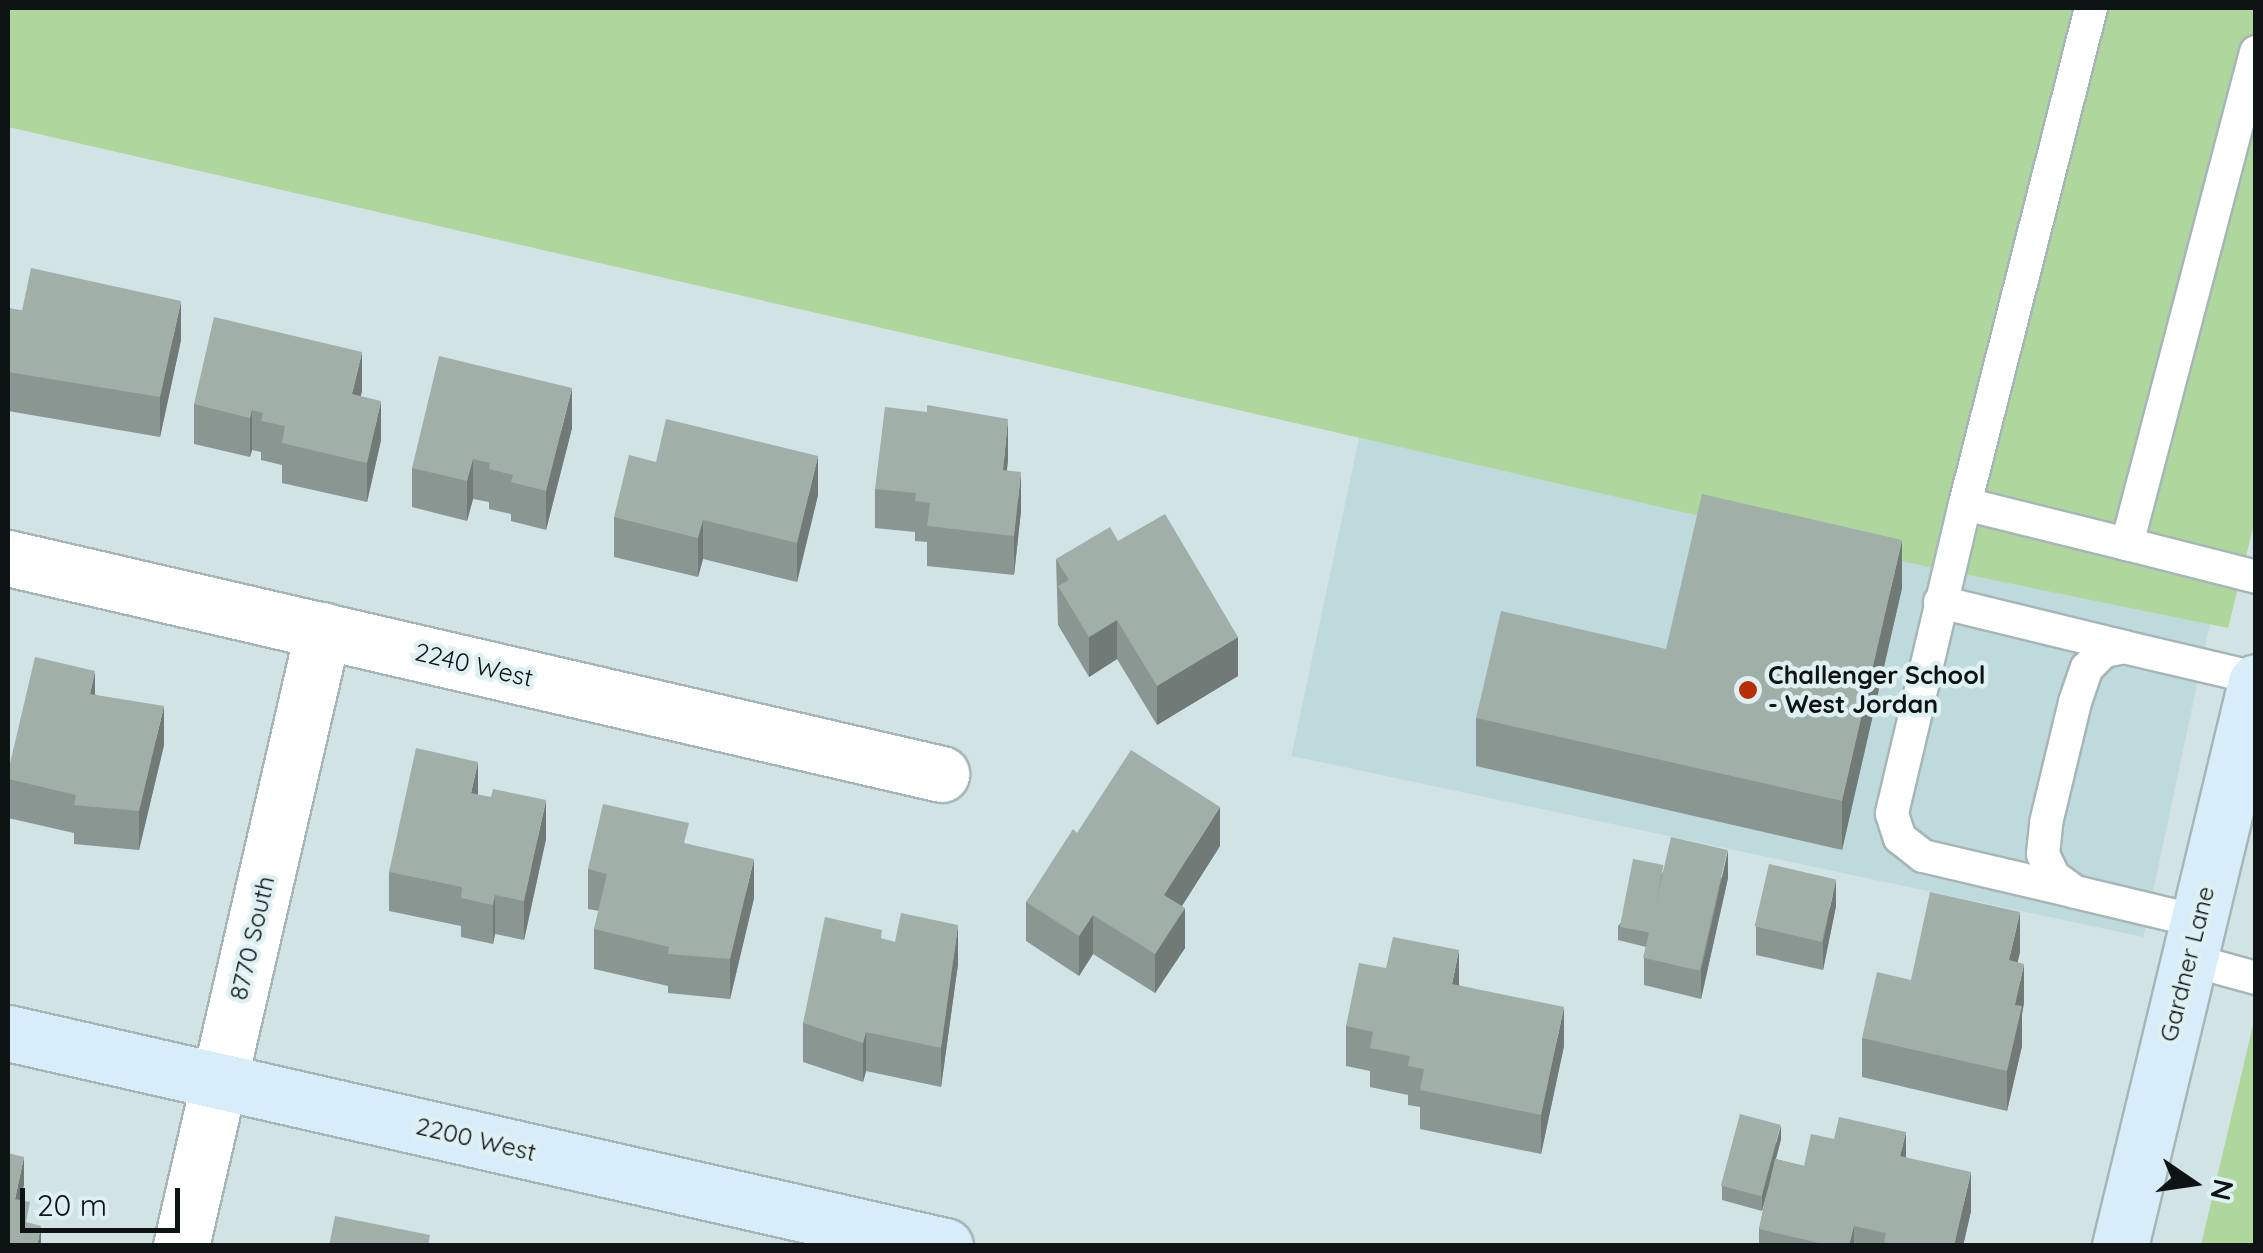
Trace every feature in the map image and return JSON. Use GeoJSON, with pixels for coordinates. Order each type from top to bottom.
{"type":"FeatureCollection","features":[{"type":"Feature","properties":{"kind":"street","name":"2240 West"},"geometry":{"type":"LineString","coordinates":[[8,558],[941,774]]}},
{"type":"Feature","properties":{"kind":"street","name":"8770 South"},"geometry":{"type":"LineString","coordinates":[[182,1246],[322,630]]}},
{"type":"Feature","properties":{"kind":"street","name":"Gardner Lane"},"geometry":{"type":"LineString","coordinates":[[2120,1246],[2256,680]]}},
{"type":"Feature","properties":{"kind":"street","name":"2200 West"},"geometry":{"type":"LineString","coordinates":[[8,1033],[944,1246]]}},
{"type":"Feature","properties":{"kind":"lane"},"geometry":{"type":"LineString","coordinates":[[2091,8],[1940,602],[1892,814],[1900,838],[1923,856],[2075,892],[2192,940],[2256,978]]}},
{"type":"Feature","properties":{"kind":"lane"},"geometry":{"type":"LineString","coordinates":[[2128,544],[2256,52]]}},
{"type":"Feature","properties":{"kind":"lane"},"geometry":{"type":"LineString","coordinates":[[1965,504],[2256,577]]}},
{"type":"Feature","properties":{"kind":"lane"},"geometry":{"type":"LineString","coordinates":[[1940,602],[2256,680]]}},
{"type":"Feature","properties":{"kind":"lane"},"geometry":{"type":"LineString","coordinates":[[2075,892],[2054,878],[2043,854],[2046,823],[2087,668],[2104,651],[2124,646]]}},
{"type":"Feature","properties":{"kind":"shaded area","name":"Challenger School - West Jordan"},"geometry":{"type":"Polygon","coordinates":[[[1359,438],[2211,619],[2143,937],[1291,756],[1359,438]]]}},
{"type":"Feature","properties":{"kind":"green space"},"geometry":{"type":"Polygon","coordinates":[[[8,8],[2255,8],[2255,520],[2228,628],[1856,552],[8,127],[8,8]]]}},
{"type":"Feature","properties":{"kind":"green space"},"geometry":{"type":"Polygon","coordinates":[[[2254,1021],[2255,1245],[2201,1245],[2254,1021]]]}},
{"type":"Feature","properties":{"kind":"building"},"geometry":{"type":"Polygon","coordinates":[[[31,268],[181,301],[160,397],[8,372],[8,308],[22,311],[31,268]]]}},
{"type":"Feature","properties":{"kind":"building"},"geometry":{"type":"Polygon","coordinates":[[[214,317],[362,352],[352,394],[381,401],[367,463],[282,443],[285,426],[261,421],[263,413],[252,410],[250,418],[194,404],[214,317]]]}},
{"type":"Feature","properties":{"kind":"building"},"geometry":{"type":"Polygon","coordinates":[[[439,356],[572,388],[546,491],[511,482],[513,475],[489,469],[490,463],[473,459],[467,481],[412,468],[439,356]]]}},
{"type":"Feature","properties":{"kind":"building"},"geometry":{"type":"Polygon","coordinates":[[[927,405],[1008,419],[1003,470],[1021,472],[1014,536],[927,526],[930,503],[915,501],[916,493],[875,489],[885,407],[927,412],[927,405]]]}},
{"type":"Feature","properties":{"kind":"building"},"geometry":{"type":"Polygon","coordinates":[[[666,419],[818,456],[797,543],[703,520],[698,538],[614,517],[629,455],[656,462],[666,419]]]}},
{"type":"Feature","properties":{"kind":"building"},"geometry":{"type":"Polygon","coordinates":[[[1702,494],[1902,540],[1842,801],[1476,718],[1501,611],[1666,649],[1702,494]]]}},
{"type":"Feature","properties":{"kind":"building"},"geometry":{"type":"Polygon","coordinates":[[[1165,514],[1238,637],[1157,686],[1117,620],[1089,637],[1058,586],[1069,580],[1056,559],[1110,527],[1118,541],[1165,514]]]}},
{"type":"Feature","properties":{"kind":"building"},"geometry":{"type":"Polygon","coordinates":[[[35,657],[95,671],[90,694],[164,706],[139,811],[74,805],[76,795],[8,779],[35,657]]]}},
{"type":"Feature","properties":{"kind":"building"},"geometry":{"type":"Polygon","coordinates":[[[416,748],[478,762],[471,793],[491,797],[493,789],[546,800],[524,901],[495,895],[493,905],[461,898],[462,887],[389,872],[416,748]]]}},
{"type":"Feature","properties":{"kind":"building"},"geometry":{"type":"Polygon","coordinates":[[[1131,750],[1220,807],[1164,895],[1185,908],[1155,954],[1093,915],[1079,936],[1026,902],[1131,750]]]}},
{"type":"Feature","properties":{"kind":"building"},"geometry":{"type":"Polygon","coordinates":[[[603,804],[689,823],[684,843],[754,859],[730,959],[668,954],[669,947],[594,929],[607,874],[588,869],[603,804]]]}},
{"type":"Feature","properties":{"kind":"building"},"geometry":{"type":"Polygon","coordinates":[[[1671,837],[1728,850],[1700,971],[1643,958],[1671,837]]]}},
{"type":"Feature","properties":{"kind":"building"},"geometry":{"type":"Polygon","coordinates":[[[1633,859],[1663,865],[1650,933],[1620,927],[1633,859]]]}},
{"type":"Feature","properties":{"kind":"building"},"geometry":{"type":"Polygon","coordinates":[[[1769,864],[1836,880],[1822,942],[1755,926],[1769,864]]]}},
{"type":"Feature","properties":{"kind":"building"},"geometry":{"type":"Polygon","coordinates":[[[1930,892],[2020,912],[2009,960],[2024,964],[2015,1005],[2022,1006],[2007,1071],[1862,1038],[1877,972],[1911,980],[1930,892]]]}},
{"type":"Feature","properties":{"kind":"building"},"geometry":{"type":"Polygon","coordinates":[[[901,913],[958,925],[941,1048],[866,1032],[863,1043],[803,1023],[825,917],[882,930],[881,938],[895,942],[901,913]]]}},
{"type":"Feature","properties":{"kind":"building"},"geometry":{"type":"Polygon","coordinates":[[[1393,937],[1459,950],[1452,984],[1564,1007],[1541,1115],[1420,1090],[1424,1069],[1408,1066],[1410,1056],[1370,1048],[1373,1032],[1346,1026],[1359,963],[1386,968],[1393,937]]]}},
{"type":"Feature","properties":{"kind":"building"},"geometry":{"type":"Polygon","coordinates":[[[1740,1114],[1781,1125],[1761,1196],[1721,1185],[1740,1114]]]}},
{"type":"Feature","properties":{"kind":"building"},"geometry":{"type":"Polygon","coordinates":[[[1839,1117],[1906,1132],[1900,1156],[1971,1172],[1954,1246],[1897,1246],[1884,1242],[1886,1233],[1854,1226],[1849,1246],[1832,1246],[1759,1229],[1775,1159],[1804,1166],[1811,1134],[1834,1139],[1839,1117]]]}},
{"type":"Feature","properties":{"kind":"building"},"geometry":{"type":"Polygon","coordinates":[[[8,1153],[24,1157],[15,1199],[30,1202],[26,1222],[41,1226],[37,1246],[8,1246],[8,1153]]]}},
{"type":"Feature","properties":{"kind":"building"},"geometry":{"type":"Polygon","coordinates":[[[335,1216],[430,1235],[428,1246],[329,1246],[335,1216]]]}},
{"type":"Feature","properties":{"kind":"place","name":"Challenger School - West Jordan"},"geometry":{"type":"Point","coordinates":[1748,690]}}]}
